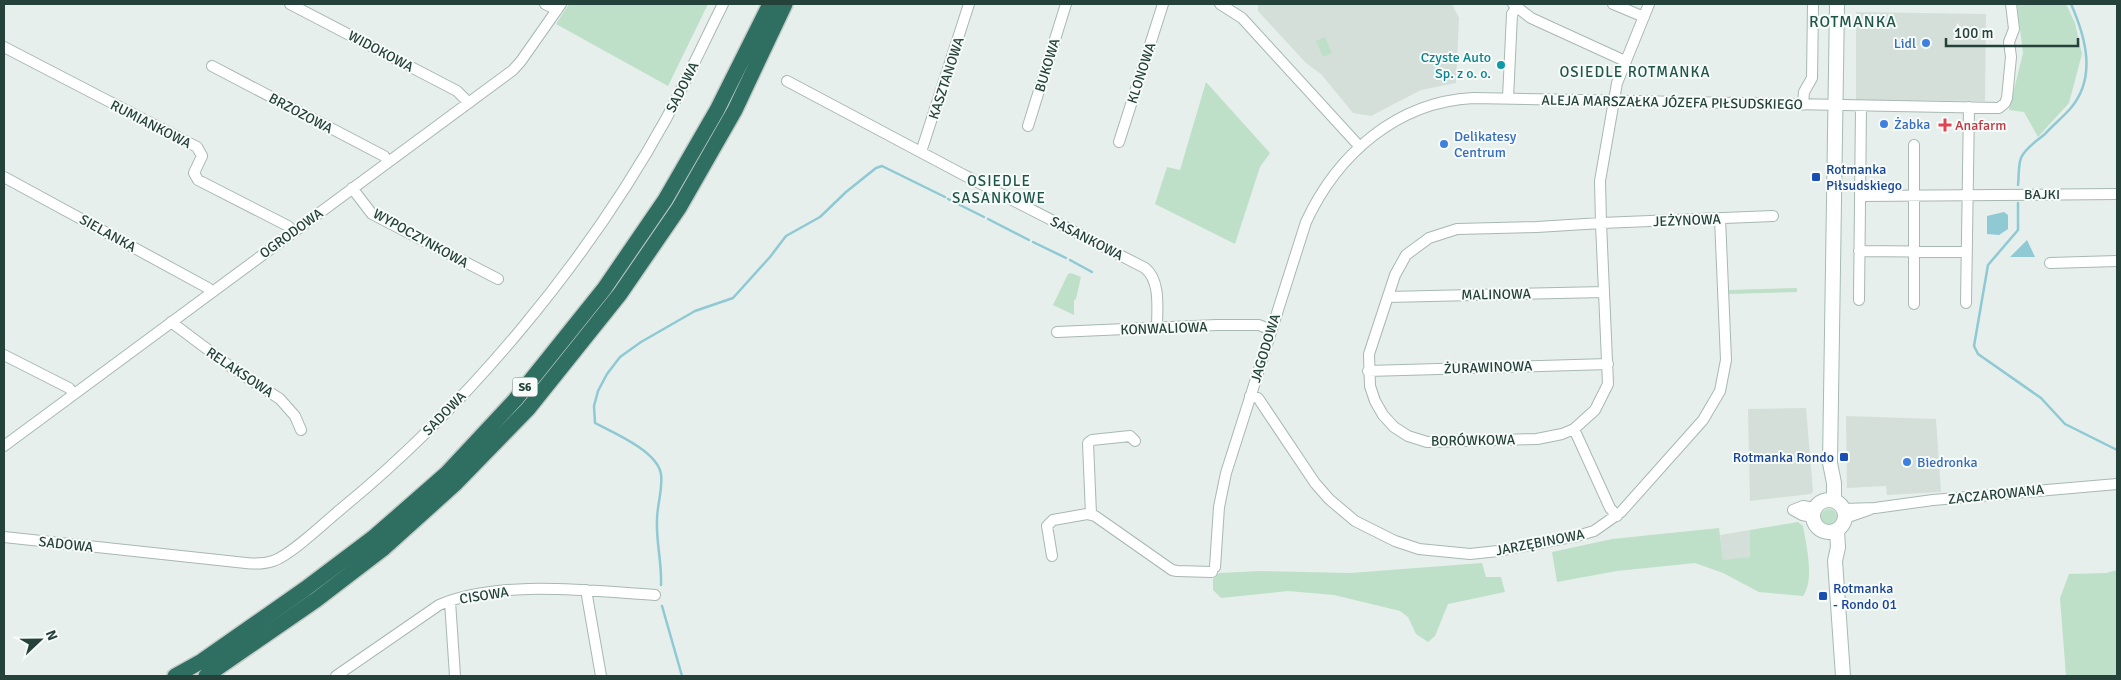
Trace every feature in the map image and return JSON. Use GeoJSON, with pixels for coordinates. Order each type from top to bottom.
{"type":"FeatureCollection","features":[{"type":"Feature","properties":{"kind":"highway","name":"S6"},"geometry":{"type":"LineString","coordinates":[[175,676],[202,661],[305,589],[374,537],[446,474],[515,400],[604,289],[665,200],[717,110],[770,4]]}},
{"type":"Feature","properties":{"kind":"highway","name":"S6"},"geometry":{"type":"LineString","coordinates":[[206,676],[316,600],[384,548],[455,484],[528,409],[620,294],[679,208],[735,110],[785,4]]}},
{"type":"Feature","properties":{"kind":"main road"},"geometry":{"type":"LineString","coordinates":[[1829,509],[1844,523],[1831,531],[1817,527],[1829,509],[1834,484],[1830,463],[1836,4]]}},
{"type":"Feature","properties":{"kind":"main road"},"geometry":{"type":"LineString","coordinates":[[1831,531],[1828,548],[1835,561],[1843,676]]}},
{"type":"Feature","properties":{"kind":"street","name":"WIDOKOWA"},"geometry":{"type":"LineString","coordinates":[[290,4],[457,91],[469,102]]}},
{"type":"Feature","properties":{"kind":"street"},"geometry":{"type":"LineString","coordinates":[[545,4],[559,7]]}},
{"type":"Feature","properties":{"kind":"street","name":"SADOWA"},"geometry":{"type":"LineString","coordinates":[[4,537],[246,563],[272,562],[284,555],[364,490],[443,416],[541,304],[591,237],[632,175],[665,120],[723,4]]}},
{"type":"Feature","properties":{"kind":"street","name":"KASZTANOWA"},"geometry":{"type":"LineString","coordinates":[[921,152],[969,4]]}},
{"type":"Feature","properties":{"kind":"street","name":"BUKOWA"},"geometry":{"type":"LineString","coordinates":[[1028,126],[1066,4]]}},
{"type":"Feature","properties":{"kind":"street","name":"KLONOWA"},"geometry":{"type":"LineString","coordinates":[[1119,142],[1163,4]]}},
{"type":"Feature","properties":{"kind":"street"},"geometry":{"type":"LineString","coordinates":[[1220,4],[1236,8],[1242,18],[1360,147]]}},
{"type":"Feature","properties":{"kind":"street"},"geometry":{"type":"LineString","coordinates":[[1614,4],[1644,17]]}},
{"type":"Feature","properties":{"kind":"street","name":"BORÓWKOWA"},"geometry":{"type":"LineString","coordinates":[[1600,223],[1457,229],[1442,232],[1429,238],[1406,255],[1395,275],[1369,354],[1368,371],[1370,386],[1383,416],[1401,432],[1427,442],[1537,439],[1562,434],[1574,429],[1595,410],[1608,384],[1600,223],[1600,181],[1617,83],[1649,4]]}},
{"type":"Feature","properties":{"kind":"street"},"geometry":{"type":"LineString","coordinates":[[1803,105],[1804,92],[1812,78],[1814,4]]}},
{"type":"Feature","properties":{"kind":"street"},"geometry":{"type":"LineString","coordinates":[[1835,106],[1999,108],[2005,103],[2010,57],[2009,42],[2014,29],[2011,4]]}},
{"type":"Feature","properties":{"kind":"street"},"geometry":{"type":"LineString","coordinates":[[1508,98],[1512,14],[1515,5],[1532,18],[1625,61]]}},
{"type":"Feature","properties":{"kind":"street","name":"OGRODOWA"},"geometry":{"type":"LineString","coordinates":[[4,446],[73,393],[513,70],[559,7]]}},
{"type":"Feature","properties":{"kind":"street","name":"RUMIANKOWA"},"geometry":{"type":"LineString","coordinates":[[4,47],[197,147],[202,156],[194,173],[198,180],[288,226],[292,232]]}},
{"type":"Feature","properties":{"kind":"street","name":"BRZOZOWA"},"geometry":{"type":"LineString","coordinates":[[212,66],[384,156],[388,161]]}},
{"type":"Feature","properties":{"kind":"street","name":"SASANKOWA"},"geometry":{"type":"LineString","coordinates":[[787,81],[1145,268],[1152,274],[1155,282],[1158,328]]}},
{"type":"Feature","properties":{"kind":"street","name":"ALEJA MARSZAŁKA JÓZEFA PIŁSUDSKIEGO"},"geometry":{"type":"LineString","coordinates":[[1360,147],[1391,124],[1434,105],[1469,98],[1835,106]]}},
{"type":"Feature","properties":{"kind":"street"},"geometry":{"type":"LineString","coordinates":[[1859,300],[1861,106]]}},
{"type":"Feature","properties":{"kind":"street"},"geometry":{"type":"LineString","coordinates":[[1966,303],[1969,107]]}},
{"type":"Feature","properties":{"kind":"street"},"geometry":{"type":"LineString","coordinates":[[1914,146],[1914,304]]}},
{"type":"Feature","properties":{"kind":"street","name":"JAGODOWA"},"geometry":{"type":"LineString","coordinates":[[1091,514],[1172,570],[1214,569],[1219,506],[1226,473],[1302,235],[1312,208],[1335,172],[1360,147]]}},
{"type":"Feature","properties":{"kind":"street","name":"SIELANKA"},"geometry":{"type":"LineString","coordinates":[[4,177],[199,283],[211,292]]}},
{"type":"Feature","properties":{"kind":"street","name":"WYPOCZYNKOWA"},"geometry":{"type":"LineString","coordinates":[[352,188],[372,214],[498,279]]}},
{"type":"Feature","properties":{"kind":"street","name":"BAJKI"},"geometry":{"type":"LineString","coordinates":[[1860,196],[2117,194]]}},
{"type":"Feature","properties":{"kind":"street","name":"JEŻYNOWA"},"geometry":{"type":"LineString","coordinates":[[1600,223],[1773,216]]}},
{"type":"Feature","properties":{"kind":"street","name":"JARZĘBINOWA"},"geometry":{"type":"LineString","coordinates":[[1250,396],[1258,398],[1315,483],[1329,499],[1355,522],[1394,541],[1441,552],[1470,554],[1498,551],[1594,531],[1617,516],[1703,420],[1720,391],[1726,360],[1720,218]]}},
{"type":"Feature","properties":{"kind":"street"},"geometry":{"type":"LineString","coordinates":[[1859,251],[1967,252]]}},
{"type":"Feature","properties":{"kind":"street"},"geometry":{"type":"LineString","coordinates":[[2050,263],[2117,261]]}},
{"type":"Feature","properties":{"kind":"street","name":"MALINOWA"},"geometry":{"type":"LineString","coordinates":[[1388,296],[1604,292]]}},
{"type":"Feature","properties":{"kind":"street","name":"RELAKSOWA"},"geometry":{"type":"LineString","coordinates":[[171,322],[231,367],[280,399],[295,416],[300,430]]}},
{"type":"Feature","properties":{"kind":"street","name":"KONWALIOWA"},"geometry":{"type":"LineString","coordinates":[[1057,332],[1259,325],[1271,330]]}},
{"type":"Feature","properties":{"kind":"street"},"geometry":{"type":"LineString","coordinates":[[4,355],[69,388],[73,393]]}},
{"type":"Feature","properties":{"kind":"street","name":"ŻURAWINOWA"},"geometry":{"type":"LineString","coordinates":[[1368,371],[1608,364]]}},
{"type":"Feature","properties":{"kind":"street"},"geometry":{"type":"LineString","coordinates":[[1574,429],[1610,508],[1617,516]]}},
{"type":"Feature","properties":{"kind":"street"},"geometry":{"type":"LineString","coordinates":[[1052,556],[1047,526],[1049,522],[1091,514],[1088,443],[1092,440],[1130,436],[1135,441]]}},
{"type":"Feature","properties":{"kind":"street","name":"ZACZAROWANA"},"geometry":{"type":"LineString","coordinates":[[1829,509],[1875,508],[1933,500],[2117,484]]}},
{"type":"Feature","properties":{"kind":"street"},"geometry":{"type":"LineString","coordinates":[[586,590],[601,676]]}},
{"type":"Feature","properties":{"kind":"street","name":"CISOWA"},"geometry":{"type":"LineString","coordinates":[[336,676],[439,606],[450,601],[501,591],[586,590],[655,595]]}},
{"type":"Feature","properties":{"kind":"street"},"geometry":{"type":"LineString","coordinates":[[450,601],[455,676]]}},
{"type":"Feature","properties":{"kind":"shaded area"},"geometry":{"type":"Polygon","coordinates":[[[1258,4],[1452,4],[1459,18],[1456,83],[1421,90],[1371,116],[1353,113],[1321,74],[1306,63],[1258,11],[1258,4]]]}},
{"type":"Feature","properties":{"kind":"shaded area"},"geometry":{"type":"Polygon","coordinates":[[[1856,12],[1986,14],[1985,101],[1856,100],[1856,12]]]}},
{"type":"Feature","properties":{"kind":"shaded area"},"geometry":{"type":"Polygon","coordinates":[[[1806,408],[1813,491],[1811,494],[1750,501],[1748,409],[1806,408]]]}},
{"type":"Feature","properties":{"kind":"shaded area"},"geometry":{"type":"Polygon","coordinates":[[[1846,416],[1936,419],[1941,492],[1887,495],[1886,486],[1847,488],[1846,416]]]}},
{"type":"Feature","properties":{"kind":"shaded area"},"geometry":{"type":"Polygon","coordinates":[[[1750,530],[1751,557],[1723,561],[1720,535],[1750,530]]]}},
{"type":"Feature","properties":{"kind":"green space"},"geometry":{"type":"Polygon","coordinates":[[[569,4],[708,4],[668,86],[556,24],[569,4]]]}},
{"type":"Feature","properties":{"kind":"green space"},"geometry":{"type":"Polygon","coordinates":[[[2017,4],[2066,4],[2075,23],[2082,54],[2069,103],[2038,137],[2024,112],[2009,110],[2023,53],[2017,4]]]}},
{"type":"Feature","properties":{"kind":"green space"},"geometry":{"type":"Polygon","coordinates":[[[1325,37],[1332,53],[1323,57],[1316,41],[1325,37]]]}},
{"type":"Feature","properties":{"kind":"green space"},"geometry":{"type":"Polygon","coordinates":[[[1206,82],[1270,153],[1260,167],[1235,244],[1155,204],[1167,167],[1180,170],[1206,82]]]}},
{"type":"Feature","properties":{"kind":"green space"},"geometry":{"type":"Polygon","coordinates":[[[1071,273],[1081,277],[1076,299],[1074,300],[1074,315],[1053,305],[1068,274],[1071,273]]]}},
{"type":"Feature","properties":{"kind":"green space"},"geometry":{"type":"Polygon","coordinates":[[[1797,288],[1797,292],[1729,294],[1729,290],[1797,288]]]}},
{"type":"Feature","properties":{"kind":"green space"},"geometry":{"type":"Polygon","coordinates":[[[1829,509],[1837,517],[1829,525],[1821,517],[1829,509]]]}},
{"type":"Feature","properties":{"kind":"green space"},"geometry":{"type":"Polygon","coordinates":[[[1798,522],[1803,526],[1809,562],[1807,589],[1803,596],[1759,592],[1723,573],[1695,563],[1617,571],[1557,582],[1552,552],[1612,539],[1719,528],[1723,560],[1750,557],[1750,530],[1798,522]]]}},
{"type":"Feature","properties":{"kind":"green space"},"geometry":{"type":"Polygon","coordinates":[[[1482,563],[1486,577],[1501,577],[1505,592],[1448,604],[1435,636],[1428,642],[1416,634],[1408,617],[1400,611],[1334,595],[1288,591],[1221,598],[1213,590],[1213,579],[1219,573],[1261,571],[1350,573],[1482,563]]]}},
{"type":"Feature","properties":{"kind":"green space"},"geometry":{"type":"Polygon","coordinates":[[[2117,570],[2117,676],[2066,676],[2060,598],[2069,574],[2106,573],[2117,570]]]}},
{"type":"Feature","properties":{"kind":"water"},"geometry":{"type":"Polygon","coordinates":[[[2004,212],[2008,215],[2008,229],[1999,235],[1987,234],[1987,216],[2004,212]]]}},
{"type":"Feature","properties":{"kind":"water"},"geometry":{"type":"Polygon","coordinates":[[[2027,240],[2035,257],[2010,257],[2027,240]]]}},
{"type":"Feature","properties":{"kind":"waterway"},"geometry":{"type":"LineString","coordinates":[[2018,185],[2019,164],[2023,154],[2070,109],[2084,84],[2086,71],[2084,44],[2071,4]]}},
{"type":"Feature","properties":{"kind":"waterway"},"geometry":{"type":"LineString","coordinates":[[661,585],[657,528],[661,474],[658,466],[643,450],[623,437],[595,423],[594,406],[598,391],[607,374],[620,357],[641,342],[695,311],[733,298],[786,236],[820,217],[846,192],[876,168],[882,166],[945,197]]}},
{"type":"Feature","properties":{"kind":"waterway"},"geometry":{"type":"LineString","coordinates":[[948,199],[984,217]]}},
{"type":"Feature","properties":{"kind":"waterway"},"geometry":{"type":"LineString","coordinates":[[2018,203],[2018,230],[1988,265],[1974,346],[1978,354],[2041,398],[2065,424],[2117,450]]}},
{"type":"Feature","properties":{"kind":"waterway"},"geometry":{"type":"LineString","coordinates":[[988,219],[1029,240]]}},
{"type":"Feature","properties":{"kind":"waterway"},"geometry":{"type":"LineString","coordinates":[[1033,242],[1066,258]]}},
{"type":"Feature","properties":{"kind":"waterway"},"geometry":{"type":"LineString","coordinates":[[1070,260],[1092,272]]}},
{"type":"Feature","properties":{"kind":"waterway"},"geometry":{"type":"LineString","coordinates":[[662,606],[682,676]]}},
{"type":"Feature","properties":{"kind":"place","name":"Lidl"},"geometry":{"type":"Point","coordinates":[1926,43]}},
{"type":"Feature","properties":{"kind":"place","name":"Czyste Auto Sp. z o. o."},"geometry":{"type":"Point","coordinates":[1501,65]}},
{"type":"Feature","properties":{"kind":"place","name":"Żabka"},"geometry":{"type":"Point","coordinates":[1884,124]}},
{"type":"Feature","properties":{"kind":"place","name":"Anafarm"},"geometry":{"type":"Point","coordinates":[1945,125]}},
{"type":"Feature","properties":{"kind":"place","name":"Delikatesy Centrum"},"geometry":{"type":"Point","coordinates":[1444,144]}},
{"type":"Feature","properties":{"kind":"place","name":"Rotmanka Piłsudskiego"},"geometry":{"type":"Point","coordinates":[1816,177]}},
{"type":"Feature","properties":{"kind":"place","name":"Rotmanka Rondo"},"geometry":{"type":"Point","coordinates":[1844,457]}},
{"type":"Feature","properties":{"kind":"place","name":"Biedronka"},"geometry":{"type":"Point","coordinates":[1907,462]}},
{"type":"Feature","properties":{"kind":"place","name":"Rotmanka - Rondo 01"},"geometry":{"type":"Point","coordinates":[1823,596]}},
{"type":"Feature","properties":{"kind":"district","name":"ROTMANKA"},"geometry":{"type":"Point","coordinates":[1853,21]}},
{"type":"Feature","properties":{"kind":"district","name":"OSIEDLE ROTMANKA"},"geometry":{"type":"Point","coordinates":[1635,72]}},
{"type":"Feature","properties":{"kind":"district","name":"OSIEDLE SASANKOWE"},"geometry":{"type":"Point","coordinates":[999,190]}}]}
